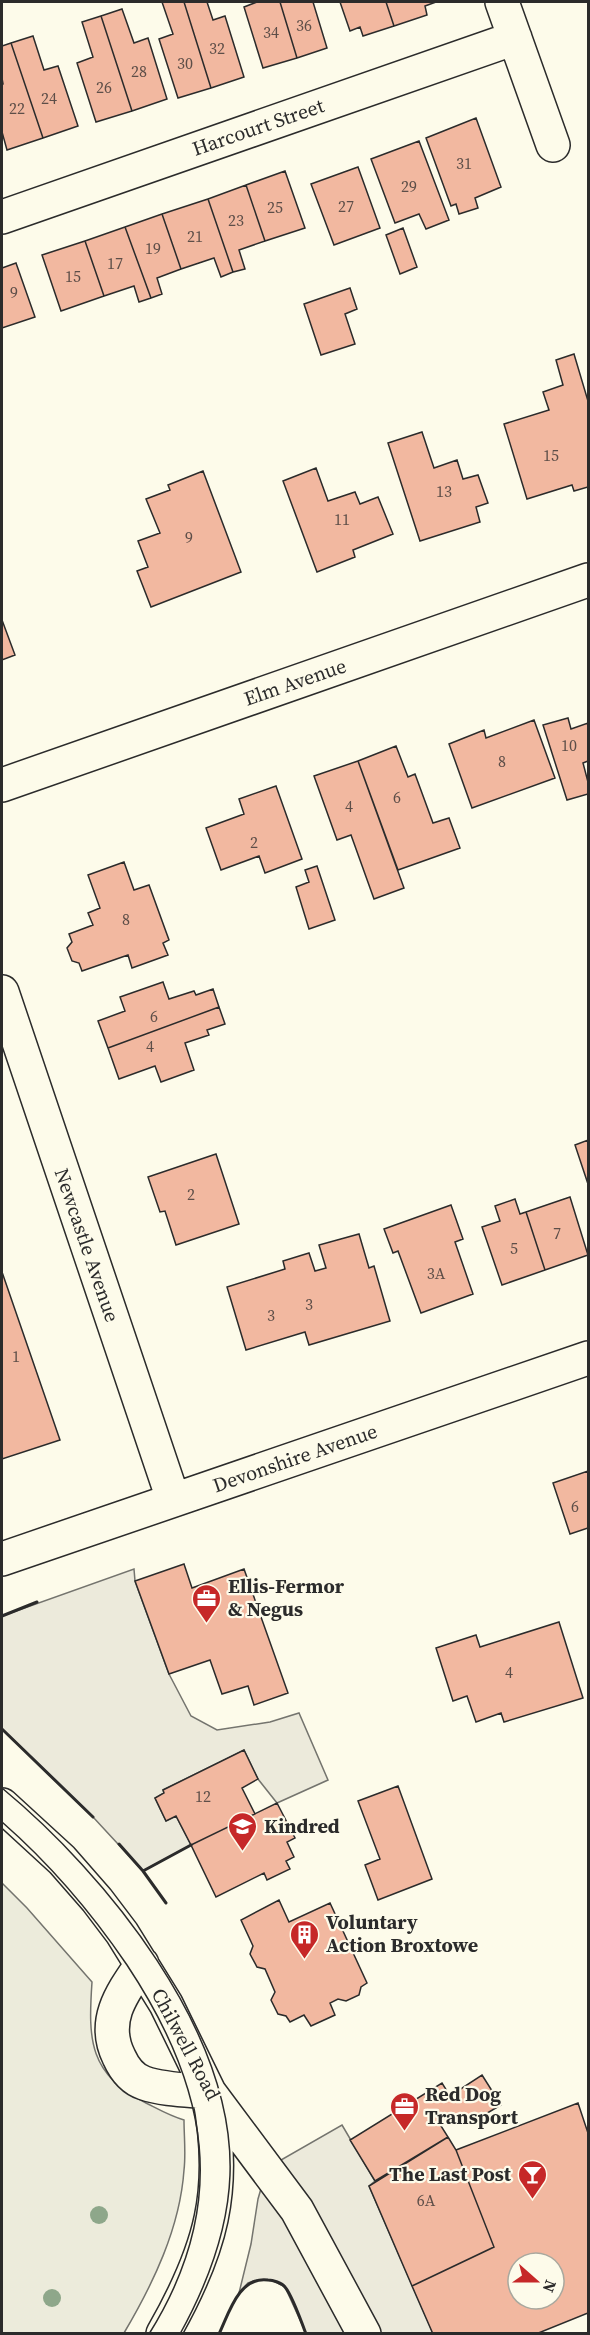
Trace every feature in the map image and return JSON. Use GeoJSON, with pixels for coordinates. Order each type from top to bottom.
{"type":"FeatureCollection","features":[{"type":"Feature","properties":{"kind":"street"},"geometry":{"type":"LineString","coordinates":[[502,2],[553,145]]}},
{"type":"Feature","properties":{"kind":"street","name":"Harcourt Street"},"geometry":{"type":"LineString","coordinates":[[2,217],[515,38]]}},
{"type":"Feature","properties":{"kind":"street","name":"Elm Avenue"},"geometry":{"type":"LineString","coordinates":[[2,784],[588,580]]}},
{"type":"Feature","properties":{"kind":"street","name":"Newcastle Avenue"},"geometry":{"type":"LineString","coordinates":[[2,992],[173,1499]]}},
{"type":"Feature","properties":{"kind":"street","name":"Devonshire Avenue"},"geometry":{"type":"LineString","coordinates":[[2,1559],[588,1358]]}},
{"type":"Feature","properties":{"kind":"street","name":"Chilwell Road"},"geometry":{"type":"LineString","coordinates":[[2,1805],[62,1860],[97,1899],[142,1964],[166,2004],[209,2092],[297,2210],[364,2334]]}},
{"type":"Feature","properties":{"kind":"street"},"geometry":{"type":"LineString","coordinates":[[142,1964],[120,1996],[112,2023],[112,2042],[125,2069],[142,2082],[209,2092],[214,2118],[217,2167],[214,2209],[201,2257],[183,2299],[164,2333]]}},
{"type":"Feature","properties":{"kind":"shaded area"},"geometry":{"type":"Polygon","coordinates":[[[134,1569],[135,1581],[169,1674],[191,1716],[217,1730],[270,1722],[299,1713],[328,1780],[277,1803],[258,1779],[244,1750],[163,1790],[164,1793],[155,1798],[166,1821],[176,1816],[191,1845],[143,1871],[93,1817],[2,1729],[2,1616],[134,1569]]]}},
{"type":"Feature","properties":{"kind":"shaded area"},"geometry":{"type":"Polygon","coordinates":[[[2,1883],[92,1982],[92,2039],[103,2068],[127,2092],[184,2120],[185,2164],[177,2213],[155,2275],[124,2333],[2,2333],[2,1883]]]}},
{"type":"Feature","properties":{"kind":"shaded area"},"geometry":{"type":"Polygon","coordinates":[[[342,2125],[375,2181],[369,2186],[433,2333],[306,2333],[285,2287],[272,2280],[257,2280],[248,2283],[239,2293],[251,2244],[258,2199],[267,2168],[342,2125]]]}},
{"type":"Feature","properties":{"kind":"building"},"geometry":{"type":"Polygon","coordinates":[[[162,2],[184,2],[211,88],[178,98],[159,39],[173,34],[162,2]]]}},
{"type":"Feature","properties":{"kind":"building"},"geometry":{"type":"Polygon","coordinates":[[[184,2],[207,2],[213,20],[225,16],[244,77],[211,88],[184,2]]]}},
{"type":"Feature","properties":{"kind":"building"},"geometry":{"type":"Polygon","coordinates":[[[257,2],[280,2],[297,58],[263,68],[244,7],[257,2]]]}},
{"type":"Feature","properties":{"kind":"building"},"geometry":{"type":"Polygon","coordinates":[[[280,2],[313,2],[327,48],[297,58],[280,2]]]}},
{"type":"Feature","properties":{"kind":"building"},"geometry":{"type":"Polygon","coordinates":[[[340,2],[386,2],[394,26],[363,36],[360,27],[350,31],[340,2]]]}},
{"type":"Feature","properties":{"kind":"building"},"geometry":{"type":"Polygon","coordinates":[[[386,2],[436,2],[425,6],[427,15],[394,26],[386,2]]]}},
{"type":"Feature","properties":{"kind":"building"},"geometry":{"type":"Polygon","coordinates":[[[122,9],[134,43],[148,38],[167,99],[132,111],[101,16],[122,9]]]}},
{"type":"Feature","properties":{"kind":"building"},"geometry":{"type":"Polygon","coordinates":[[[101,16],[132,111],[96,122],[77,63],[93,57],[82,22],[101,16]]]}},
{"type":"Feature","properties":{"kind":"building"},"geometry":{"type":"Polygon","coordinates":[[[33,36],[44,70],[58,66],[78,126],[43,138],[11,43],[33,36]]]}},
{"type":"Feature","properties":{"kind":"building"},"geometry":{"type":"Polygon","coordinates":[[[11,43],[43,138],[7,150],[2,132],[2,46],[11,43]]]}},
{"type":"Feature","properties":{"kind":"building"},"geometry":{"type":"Polygon","coordinates":[[[476,118],[501,187],[475,198],[478,208],[459,214],[456,204],[451,206],[426,138],[476,118]]]}},
{"type":"Feature","properties":{"kind":"building"},"geometry":{"type":"Polygon","coordinates":[[[419,141],[449,220],[426,229],[419,214],[395,223],[371,159],[419,141]]]}},
{"type":"Feature","properties":{"kind":"building"},"geometry":{"type":"Polygon","coordinates":[[[358,167],[380,228],[334,245],[311,184],[358,167]]]}},
{"type":"Feature","properties":{"kind":"building"},"geometry":{"type":"Polygon","coordinates":[[[285,171],[305,228],[265,241],[246,185],[285,171]]]}},
{"type":"Feature","properties":{"kind":"building"},"geometry":{"type":"Polygon","coordinates":[[[246,185],[265,241],[239,250],[245,269],[233,272],[208,199],[246,185]]]}},
{"type":"Feature","properties":{"kind":"building"},"geometry":{"type":"Polygon","coordinates":[[[208,199],[233,272],[221,277],[214,258],[181,269],[162,214],[208,199]]]}},
{"type":"Feature","properties":{"kind":"building"},"geometry":{"type":"Polygon","coordinates":[[[162,214],[181,269],[157,278],[162,294],[151,298],[125,227],[162,214]]]}},
{"type":"Feature","properties":{"kind":"building"},"geometry":{"type":"Polygon","coordinates":[[[125,227],[151,298],[139,302],[134,286],[104,296],[85,241],[125,227]]]}},
{"type":"Feature","properties":{"kind":"building"},"geometry":{"type":"Polygon","coordinates":[[[403,228],[417,267],[400,274],[386,235],[403,228]]]}},
{"type":"Feature","properties":{"kind":"building"},"geometry":{"type":"Polygon","coordinates":[[[85,241],[104,296],[61,311],[42,255],[85,241]]]}},
{"type":"Feature","properties":{"kind":"building"},"geometry":{"type":"Polygon","coordinates":[[[16,263],[35,317],[2,328],[2,268],[16,263]]]}},
{"type":"Feature","properties":{"kind":"building"},"geometry":{"type":"Polygon","coordinates":[[[350,288],[357,309],[345,314],[355,344],[321,355],[304,304],[350,288]]]}},
{"type":"Feature","properties":{"kind":"building"},"geometry":{"type":"Polygon","coordinates":[[[574,354],[588,401],[588,487],[574,491],[572,485],[527,499],[504,424],[549,410],[543,392],[563,385],[556,360],[574,354]]]}},
{"type":"Feature","properties":{"kind":"building"},"geometry":{"type":"Polygon","coordinates":[[[422,432],[434,468],[457,460],[463,479],[478,475],[488,503],[476,507],[480,522],[420,541],[388,443],[422,432]]]}},
{"type":"Feature","properties":{"kind":"building"},"geometry":{"type":"Polygon","coordinates":[[[316,468],[328,501],[355,492],[360,504],[378,497],[393,534],[353,550],[355,557],[317,572],[283,481],[316,468]]]}},
{"type":"Feature","properties":{"kind":"building"},"geometry":{"type":"Polygon","coordinates":[[[203,471],[241,572],[151,607],[137,571],[148,567],[138,541],[160,533],[146,499],[170,490],[168,485],[203,471]]]}},
{"type":"Feature","properties":{"kind":"building"},"geometry":{"type":"Polygon","coordinates":[[[2,620],[15,655],[2,660],[2,620]]]}},
{"type":"Feature","properties":{"kind":"building"},"geometry":{"type":"Polygon","coordinates":[[[568,718],[571,729],[588,723],[588,761],[583,763],[588,782],[588,794],[567,800],[543,725],[568,718]]]}},
{"type":"Feature","properties":{"kind":"building"},"geometry":{"type":"Polygon","coordinates":[[[534,720],[555,778],[472,808],[449,744],[484,730],[486,738],[534,720]]]}},
{"type":"Feature","properties":{"kind":"building"},"geometry":{"type":"Polygon","coordinates":[[[396,746],[408,777],[415,774],[433,823],[449,818],[460,848],[398,870],[358,761],[396,746]]]}},
{"type":"Feature","properties":{"kind":"building"},"geometry":{"type":"Polygon","coordinates":[[[358,761],[404,888],[374,899],[351,835],[337,840],[314,776],[358,761]]]}},
{"type":"Feature","properties":{"kind":"building"},"geometry":{"type":"Polygon","coordinates":[[[276,786],[302,859],[265,873],[259,856],[221,870],[206,828],[244,814],[239,799],[276,786]]]}},
{"type":"Feature","properties":{"kind":"building"},"geometry":{"type":"Polygon","coordinates":[[[124,862],[134,890],[149,885],[169,940],[163,943],[168,955],[132,968],[128,955],[82,971],[79,963],[72,961],[67,948],[72,942],[69,934],[93,925],[88,913],[100,908],[88,875],[124,862]]]}},
{"type":"Feature","properties":{"kind":"building"},"geometry":{"type":"Polygon","coordinates":[[[317,866],[335,920],[309,929],[296,887],[309,882],[305,870],[317,866]]]}},
{"type":"Feature","properties":{"kind":"building"},"geometry":{"type":"Polygon","coordinates":[[[163,982],[169,999],[194,991],[196,995],[213,989],[219,1007],[108,1048],[98,1021],[125,1011],[120,997],[163,982]]]}},
{"type":"Feature","properties":{"kind":"building"},"geometry":{"type":"Polygon","coordinates":[[[219,1007],[225,1024],[207,1030],[209,1035],[185,1043],[194,1070],[161,1082],[155,1066],[119,1079],[108,1048],[219,1007]]]}},
{"type":"Feature","properties":{"kind":"building"},"geometry":{"type":"Polygon","coordinates":[[[588,1140],[588,1184],[575,1145],[588,1140]]]}},
{"type":"Feature","properties":{"kind":"building"},"geometry":{"type":"Polygon","coordinates":[[[216,1154],[239,1224],[176,1245],[165,1211],[160,1212],[148,1177],[216,1154]]]}},
{"type":"Feature","properties":{"kind":"building"},"geometry":{"type":"Polygon","coordinates":[[[570,1197],[588,1255],[545,1270],[526,1212],[570,1197]]]}},
{"type":"Feature","properties":{"kind":"building"},"geometry":{"type":"Polygon","coordinates":[[[515,1199],[520,1214],[526,1212],[545,1270],[502,1285],[482,1227],[500,1221],[495,1206],[515,1199]]]}},
{"type":"Feature","properties":{"kind":"building"},"geometry":{"type":"Polygon","coordinates":[[[451,1205],[463,1239],[455,1242],[473,1294],[421,1313],[398,1251],[393,1253],[384,1229],[451,1205]]]}},
{"type":"Feature","properties":{"kind":"building"},"geometry":{"type":"Polygon","coordinates":[[[359,1234],[369,1268],[374,1266],[390,1321],[309,1345],[305,1332],[246,1350],[227,1287],[285,1269],[283,1261],[309,1253],[315,1271],[326,1268],[319,1245],[359,1234]]]}},
{"type":"Feature","properties":{"kind":"building"},"geometry":{"type":"Polygon","coordinates":[[[2,1272],[60,1440],[2,1459],[2,1272]]]}},
{"type":"Feature","properties":{"kind":"building"},"geometry":{"type":"Polygon","coordinates":[[[588,1471],[588,1528],[570,1534],[553,1483],[588,1471]]]}},
{"type":"Feature","properties":{"kind":"building","name":"Ellis-Fermor & Negus"},"geometry":{"type":"Polygon","coordinates":[[[184,1564],[192,1588],[244,1569],[288,1693],[254,1705],[248,1686],[222,1694],[210,1660],[169,1674],[135,1581],[184,1564]]]}},
{"type":"Feature","properties":{"kind":"building"},"geometry":{"type":"Polygon","coordinates":[[[559,1622],[583,1698],[504,1722],[501,1713],[476,1722],[467,1696],[453,1701],[436,1648],[476,1635],[480,1647],[559,1622]]]}},
{"type":"Feature","properties":{"kind":"building"},"geometry":{"type":"Polygon","coordinates":[[[244,1750],[258,1779],[242,1788],[255,1814],[191,1845],[176,1816],[166,1821],[155,1798],[164,1793],[163,1790],[244,1750]]]}},
{"type":"Feature","properties":{"kind":"building"},"geometry":{"type":"Polygon","coordinates":[[[398,1786],[432,1879],[378,1900],[365,1865],[380,1859],[358,1801],[398,1786]]]}},
{"type":"Feature","properties":{"kind":"building","name":"Kindred"},"geometry":{"type":"Polygon","coordinates":[[[277,1803],[295,1838],[287,1842],[294,1857],[286,1861],[290,1869],[267,1880],[264,1873],[216,1897],[191,1845],[277,1803]]]}},
{"type":"Feature","properties":{"kind":"building","name":"Voluntary Action Broxtowe"},"geometry":{"type":"Polygon","coordinates":[[[279,1900],[289,1922],[330,1903],[367,1983],[361,1987],[359,1995],[346,2001],[338,1999],[330,2003],[335,2015],[311,2026],[304,2015],[290,2022],[286,2016],[278,2014],[271,2000],[275,1992],[265,1969],[257,1967],[250,1954],[253,1946],[241,1920],[279,1900]]]}},
{"type":"Feature","properties":{"kind":"building","name":"Red Dog Transport"},"geometry":{"type":"Polygon","coordinates":[[[482,2075],[501,2105],[467,2125],[460,2114],[441,2126],[448,2137],[375,2181],[350,2140],[442,2083],[450,2096],[482,2075]]]}},
{"type":"Feature","properties":{"kind":"building","name":"The Last Post"},"geometry":{"type":"Polygon","coordinates":[[[578,2103],[588,2133],[588,2313],[536,2334],[433,2334],[412,2286],[494,2247],[456,2150],[578,2103]]]}},
{"type":"Feature","properties":{"kind":"building"},"geometry":{"type":"Polygon","coordinates":[[[448,2137],[456,2150],[494,2247],[412,2286],[369,2186],[448,2137]]]}},
{"type":"Feature","properties":{"kind":"tram line"},"geometry":{"type":"LineString","coordinates":[[2,1788],[42,1823],[121,1911],[157,1960],[187,2012],[211,2066],[226,2121],[230,2175],[228,2196],[214,2257],[199,2296],[180,2334]]}},
{"type":"Feature","properties":{"kind":"tram line"},"geometry":{"type":"LineString","coordinates":[[2,1822],[69,1889],[127,1965],[155,2011],[176,2056],[191,2101],[199,2146],[199,2192],[192,2238],[175,2286],[149,2334]]}},
{"type":"Feature","properties":{"kind":"wall"},"geometry":{"type":"LineString","coordinates":[[2,1616],[37,1602]]}},
{"type":"Feature","properties":{"kind":"wall"},"geometry":{"type":"LineString","coordinates":[[2,1729],[93,1817]]}},
{"type":"Feature","properties":{"kind":"wall"},"geometry":{"type":"LineString","coordinates":[[119,1844],[143,1871],[166,1903]]}},
{"type":"Feature","properties":{"kind":"wall"},"geometry":{"type":"LineString","coordinates":[[143,1871],[191,1845]]}},
{"type":"Feature","properties":{"kind":"wall"},"geometry":{"type":"LineString","coordinates":[[219,2334],[236,2298],[242,2290],[258,2280],[277,2282],[285,2287],[306,2334]]}},
{"type":"Feature","properties":{"kind":"place","name":"Ellis-Fermor & Negus"},"geometry":{"type":"Point","coordinates":[207,1624]}},
{"type":"Feature","properties":{"kind":"place","name":"Kindred"},"geometry":{"type":"Point","coordinates":[243,1852]}},
{"type":"Feature","properties":{"kind":"place","name":"Voluntary Action Broxtowe"},"geometry":{"type":"Point","coordinates":[305,1960]}},
{"type":"Feature","properties":{"kind":"place","name":"Red Dog Transport"},"geometry":{"type":"Point","coordinates":[404,2132]}},
{"type":"Feature","properties":{"kind":"place","name":"The Last Post"},"geometry":{"type":"Point","coordinates":[532,2200]}}]}
